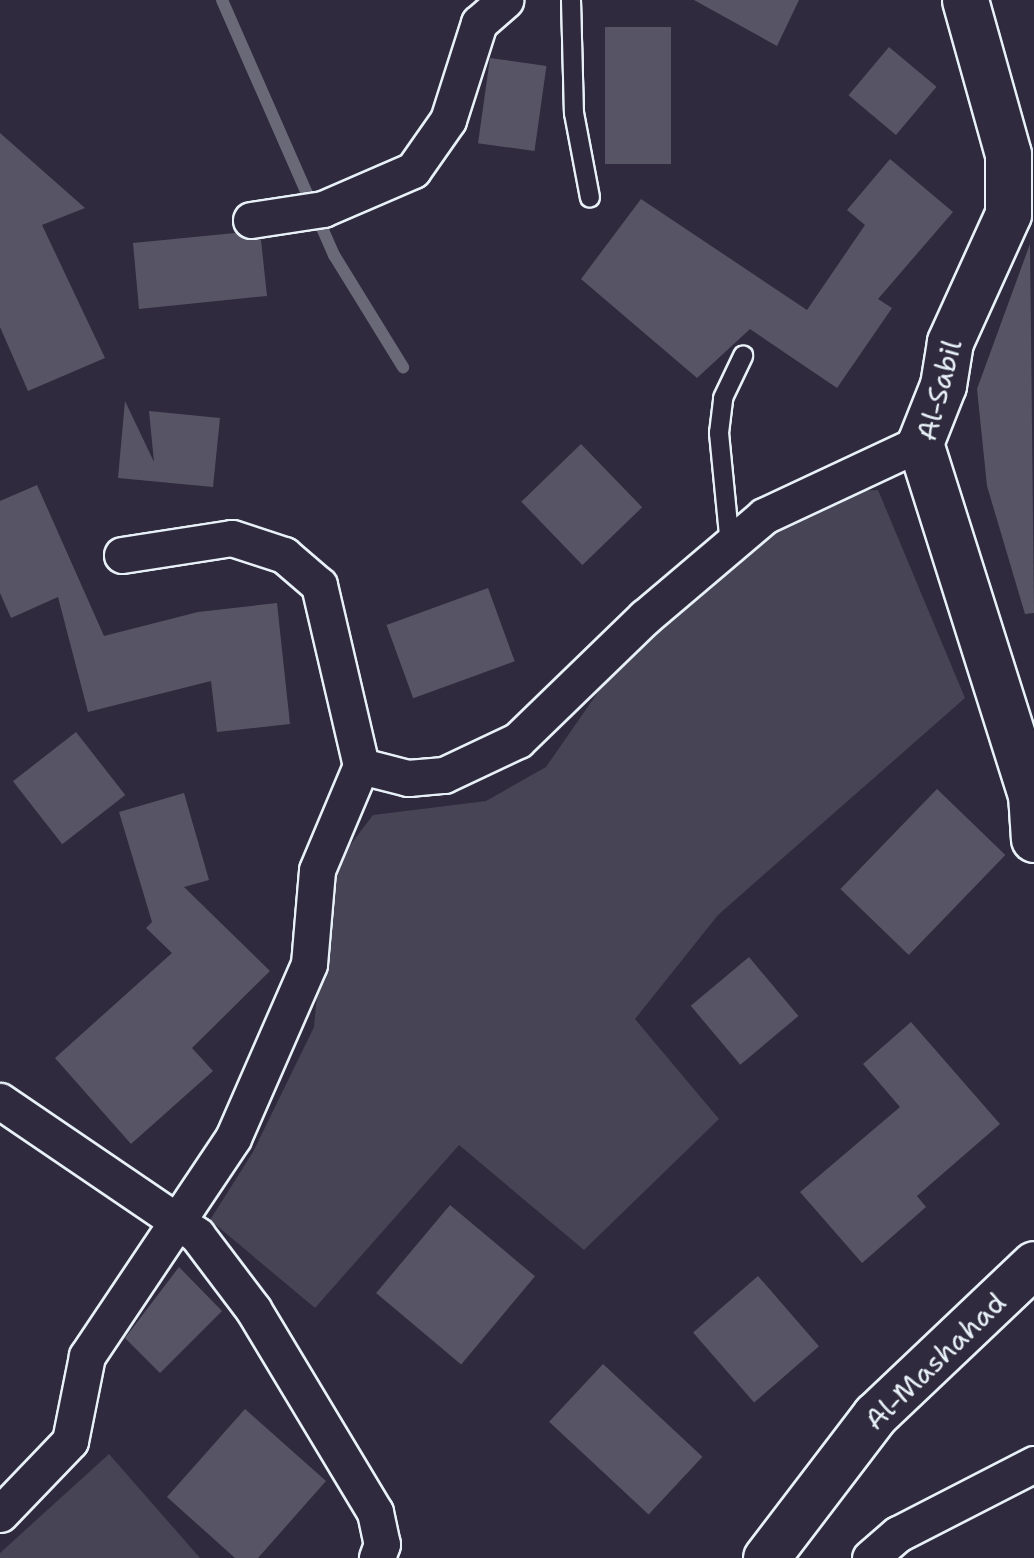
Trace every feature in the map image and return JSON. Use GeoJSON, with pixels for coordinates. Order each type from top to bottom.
{"type":"FeatureCollection","features":[{"type":"Feature","properties":{"kind":"street"},"geometry":{"type":"LineString","coordinates":[[251,220],[323,209],[413,170],[448,120],[479,24],[505,0]]}},
{"type":"Feature","properties":{"kind":"street","name":"Al-Sabil"},"geometry":{"type":"LineString","coordinates":[[965,0],[1008,154],[1021,219],[950,342],[942,385],[920,443],[1027,752],[1034,839]]}},
{"type":"Feature","properties":{"kind":"street"},"geometry":{"type":"LineString","coordinates":[[362,766],[408,778],[444,775],[518,740],[764,516],[920,443]]}},
{"type":"Feature","properties":{"kind":"street"},"geometry":{"type":"LineString","coordinates":[[0,1514],[70,1441],[87,1356],[233,1138],[309,964],[317,870],[362,766],[319,586],[284,555],[232,538],[122,555]]}},
{"type":"Feature","properties":{"kind":"street"},"geometry":{"type":"LineString","coordinates":[[0,1101],[179,1219],[253,1309],[358,1482],[375,1512],[382,1544],[376,1558]]}},
{"type":"Feature","properties":{"kind":"street","name":"Al-Mashahad"},"geometry":{"type":"LineString","coordinates":[[766,1558],[875,1415],[1034,1264]]}},
{"type":"Feature","properties":{"kind":"street"},"geometry":{"type":"LineString","coordinates":[[870,1558],[898,1534],[1034,1464]]}},
{"type":"Feature","properties":{"kind":"lane"},"geometry":{"type":"LineString","coordinates":[[571,0],[574,113],[590,198]]}},
{"type":"Feature","properties":{"kind":"lane"},"geometry":{"type":"LineString","coordinates":[[730,546],[719,433],[723,398],[743,356]]}},
{"type":"Feature","properties":{"kind":"shaded area"},"geometry":{"type":"Polygon","coordinates":[[[878,490],[965,698],[718,915],[635,1019],[719,1119],[584,1250],[459,1145],[315,1308],[210,1220],[253,1152],[314,1027],[328,874],[373,815],[486,801],[546,767],[605,682],[704,566],[782,494],[878,490]]]}},
{"type":"Feature","properties":{"kind":"shaded area"},"geometry":{"type":"Polygon","coordinates":[[[109,1454],[200,1558],[0,1558],[0,1553],[109,1454]]]}},
{"type":"Feature","properties":{"kind":"building"},"geometry":{"type":"Polygon","coordinates":[[[694,0],[799,0],[777,46],[694,0]]]}},
{"type":"Feature","properties":{"kind":"building"},"geometry":{"type":"Polygon","coordinates":[[[605,27],[671,27],[671,164],[605,164],[605,27]]]}},
{"type":"Feature","properties":{"kind":"building"},"geometry":{"type":"Polygon","coordinates":[[[889,47],[936,87],[896,135],[849,95],[889,47]]]}},
{"type":"Feature","properties":{"kind":"building"},"geometry":{"type":"Polygon","coordinates":[[[490,58],[546,66],[534,151],[478,143],[490,58]]]}},
{"type":"Feature","properties":{"kind":"building"},"geometry":{"type":"Polygon","coordinates":[[[0,133],[85,208],[42,225],[105,358],[28,391],[0,327],[0,133]]]}},
{"type":"Feature","properties":{"kind":"building"},"geometry":{"type":"Polygon","coordinates":[[[890,159],[953,212],[878,299],[892,308],[837,388],[750,329],[697,378],[581,279],[641,199],[807,310],[865,225],[847,210],[890,159]]]}},
{"type":"Feature","properties":{"kind":"building"},"geometry":{"type":"Polygon","coordinates":[[[235,233],[261,240],[267,296],[139,309],[133,243],[235,233]]]}},
{"type":"Feature","properties":{"kind":"building"},"geometry":{"type":"Polygon","coordinates":[[[1030,244],[1034,613],[1025,614],[987,486],[977,389],[1030,244]]]}},
{"type":"Feature","properties":{"kind":"building"},"geometry":{"type":"Polygon","coordinates":[[[125,401],[154,462],[149,411],[220,418],[213,487],[118,478],[125,401]]]}},
{"type":"Feature","properties":{"kind":"building"},"geometry":{"type":"Polygon","coordinates":[[[581,444],[642,507],[582,565],[521,502],[581,444]]]}},
{"type":"Feature","properties":{"kind":"building"},"geometry":{"type":"Polygon","coordinates":[[[37,485],[104,636],[198,612],[277,603],[290,724],[217,732],[211,681],[88,712],[58,597],[11,618],[0,593],[0,501],[37,485]]]}},
{"type":"Feature","properties":{"kind":"building"},"geometry":{"type":"Polygon","coordinates":[[[488,588],[515,661],[413,698],[387,625],[488,588]]]}},
{"type":"Feature","properties":{"kind":"building"},"geometry":{"type":"Polygon","coordinates":[[[76,732],[125,795],[62,844],[13,781],[76,732]]]}},
{"type":"Feature","properties":{"kind":"building"},"geometry":{"type":"Polygon","coordinates":[[[937,789],[1005,855],[909,955],[840,889],[937,789]]]}},
{"type":"Feature","properties":{"kind":"building"},"geometry":{"type":"Polygon","coordinates":[[[184,793],[209,880],[184,887],[270,971],[192,1048],[213,1071],[131,1144],[55,1058],[172,953],[146,928],[152,922],[119,812],[184,793]]]}},
{"type":"Feature","properties":{"kind":"building"},"geometry":{"type":"Polygon","coordinates":[[[749,957],[798,1016],[740,1065],[691,1006],[749,957]]]}},
{"type":"Feature","properties":{"kind":"building"},"geometry":{"type":"Polygon","coordinates":[[[911,1022],[1000,1124],[917,1196],[926,1207],[862,1263],[800,1192],[900,1107],[863,1064],[911,1022]]]}},
{"type":"Feature","properties":{"kind":"building"},"geometry":{"type":"Polygon","coordinates":[[[450,1205],[535,1276],[461,1364],[376,1293],[450,1205]]]}},
{"type":"Feature","properties":{"kind":"building"},"geometry":{"type":"Polygon","coordinates":[[[179,1267],[222,1311],[160,1373],[125,1338],[179,1267]]]}},
{"type":"Feature","properties":{"kind":"building"},"geometry":{"type":"Polygon","coordinates":[[[758,1276],[819,1346],[754,1403],[693,1332],[758,1276]]]}},
{"type":"Feature","properties":{"kind":"building"},"geometry":{"type":"Polygon","coordinates":[[[603,1364],[702,1457],[649,1515],[549,1422],[603,1364]]]}},
{"type":"Feature","properties":{"kind":"building"},"geometry":{"type":"Polygon","coordinates":[[[245,1409],[326,1481],[258,1558],[235,1558],[167,1497],[245,1409]]]}},
{"type":"Feature","properties":{"kind":"waterway"},"geometry":{"type":"LineString","coordinates":[[222,0],[334,255],[403,367]]}}]}
